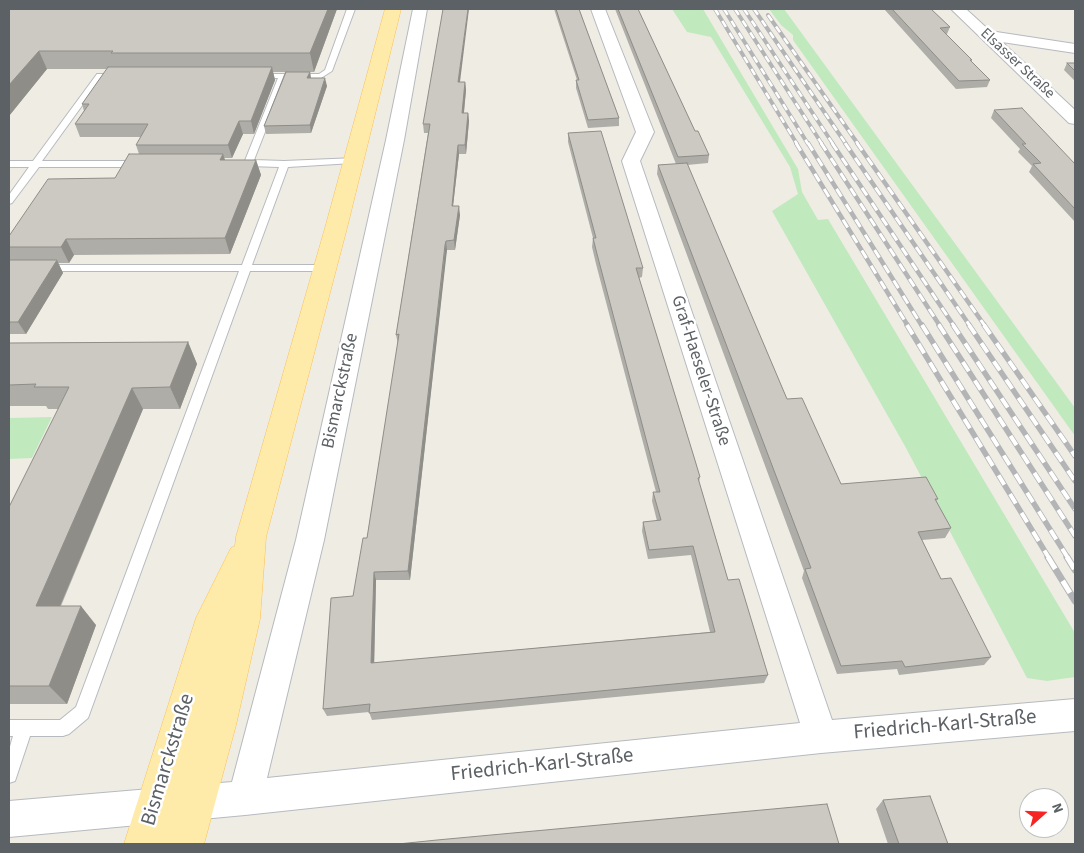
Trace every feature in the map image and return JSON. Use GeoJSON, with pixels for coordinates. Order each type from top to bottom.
{"type":"FeatureCollection","features":[{"type":"Feature","properties":{"kind":"main road","name":"Bismarckstraße"},"geometry":{"type":"LineString","coordinates":[[184,844],[218,725],[243,619],[251,538],[393,9]]}},
{"type":"Feature","properties":{"kind":"main road","name":"Bismarckstraße"},"geometry":{"type":"LineString","coordinates":[[144,844],[213,618],[251,538]]}},
{"type":"Feature","properties":{"kind":"street","name":"Bismarckstraße"},"geometry":{"type":"LineString","coordinates":[[249,785],[310,540],[395,140],[420,9]]}},
{"type":"Feature","properties":{"kind":"street","name":"Graf-Haeseler-Straße"},"geometry":{"type":"LineString","coordinates":[[598,9],[645,132],[631,161],[821,737]]}},
{"type":"Feature","properties":{"kind":"street","name":"Elsasser Straße"},"geometry":{"type":"LineString","coordinates":[[958,9],[1075,119]]}},
{"type":"Feature","properties":{"kind":"street"},"geometry":{"type":"LineString","coordinates":[[986,35],[1075,48]]}},
{"type":"Feature","properties":{"kind":"street","name":"Friedrich-Karl-Straße"},"geometry":{"type":"LineString","coordinates":[[9,819],[196,802],[249,785],[1075,715]]}},
{"type":"Feature","properties":{"kind":"lane"},"geometry":{"type":"LineString","coordinates":[[244,76],[321,76],[328,71],[351,9]]}},
{"type":"Feature","properties":{"kind":"lane"},"geometry":{"type":"LineString","coordinates":[[9,201],[100,76],[129,76]]}},
{"type":"Feature","properties":{"kind":"lane"},"geometry":{"type":"LineString","coordinates":[[283,76],[244,163],[284,164],[353,160]]}},
{"type":"Feature","properties":{"kind":"lane"},"geometry":{"type":"LineString","coordinates":[[9,164],[152,164]]}},
{"type":"Feature","properties":{"kind":"lane"},"geometry":{"type":"LineString","coordinates":[[9,775],[16,728],[63,728],[82,712],[284,164]]}},
{"type":"Feature","properties":{"kind":"lane"},"geometry":{"type":"LineString","coordinates":[[38,268],[325,268]]}},
{"type":"Feature","properties":{"kind":"green space"},"geometry":{"type":"Polygon","coordinates":[[[672,9],[703,9],[798,169],[802,192],[818,220],[828,219],[1075,633],[1075,677],[1047,681],[1027,678],[906,448],[772,211],[798,194],[790,167],[711,37],[687,32],[672,9]]]}},
{"type":"Feature","properties":{"kind":"green space"},"geometry":{"type":"Polygon","coordinates":[[[769,9],[784,9],[1075,408],[1075,436],[793,40],[793,35],[781,25],[769,9]]]}},
{"type":"Feature","properties":{"kind":"green space"},"geometry":{"type":"Polygon","coordinates":[[[52,417],[32,458],[9,459],[9,418],[52,417]]]}},
{"type":"Feature","properties":{"kind":"building"},"geometry":{"type":"Polygon","coordinates":[[[9,9],[328,9],[310,53],[39,51],[9,85],[9,9]]]}},
{"type":"Feature","properties":{"kind":"building"},"geometry":{"type":"Polygon","coordinates":[[[443,9],[468,9],[458,82],[465,82],[462,113],[468,113],[465,145],[458,145],[452,206],[459,206],[454,240],[446,241],[445,245],[408,571],[374,572],[371,663],[715,632],[693,546],[649,550],[643,522],[661,520],[653,492],[660,492],[597,254],[593,238],[596,238],[568,133],[601,131],[643,268],[636,268],[700,477],[698,478],[728,580],[739,579],[768,675],[369,713],[370,704],[323,709],[331,598],[353,596],[363,538],[367,538],[399,334],[396,335],[430,124],[423,124],[443,9]]]}},
{"type":"Feature","properties":{"kind":"building"},"geometry":{"type":"Polygon","coordinates":[[[556,9],[579,9],[619,118],[588,120],[576,80],[579,80],[556,9]]]}},
{"type":"Feature","properties":{"kind":"building"},"geometry":{"type":"Polygon","coordinates":[[[618,9],[638,9],[695,131],[698,131],[709,155],[678,157],[618,9]]]}},
{"type":"Feature","properties":{"kind":"building"},"geometry":{"type":"Polygon","coordinates":[[[892,9],[931,9],[950,27],[940,28],[990,80],[959,81],[892,9]]]}},
{"type":"Feature","properties":{"kind":"building"},"geometry":{"type":"Polygon","coordinates":[[[1067,63],[1075,63],[1075,71],[1067,63]]]}},
{"type":"Feature","properties":{"kind":"building"},"geometry":{"type":"Polygon","coordinates":[[[108,67],[272,67],[251,121],[239,121],[228,145],[136,145],[148,124],[75,124],[89,104],[82,104],[108,67]]]}},
{"type":"Feature","properties":{"kind":"building"},"geometry":{"type":"Polygon","coordinates":[[[286,72],[310,72],[307,78],[325,78],[310,125],[264,126],[286,72]]]}},
{"type":"Feature","properties":{"kind":"building"},"geometry":{"type":"Polygon","coordinates":[[[1022,108],[1075,164],[1075,209],[1033,164],[1041,163],[1022,144],[1026,144],[994,110],[1022,108]]]}},
{"type":"Feature","properties":{"kind":"building"},"geometry":{"type":"Polygon","coordinates":[[[129,154],[223,154],[220,160],[256,160],[225,238],[66,239],[61,247],[9,247],[9,236],[48,179],[115,178],[129,154]]]}},
{"type":"Feature","properties":{"kind":"building"},"geometry":{"type":"Polygon","coordinates":[[[687,163],[787,399],[802,398],[841,484],[926,477],[938,499],[935,499],[951,528],[918,532],[941,579],[951,578],[991,657],[905,667],[902,661],[841,666],[805,569],[811,568],[658,165],[687,163]]]}},
{"type":"Feature","properties":{"kind":"building"},"geometry":{"type":"Polygon","coordinates":[[[9,260],[57,260],[18,322],[9,322],[9,260]]]}},
{"type":"Feature","properties":{"kind":"building"},"geometry":{"type":"Polygon","coordinates":[[[188,342],[170,387],[132,388],[36,606],[81,606],[49,686],[9,686],[9,507],[69,387],[34,387],[36,384],[9,385],[9,343],[188,342]]]}},
{"type":"Feature","properties":{"kind":"building"},"geometry":{"type":"Polygon","coordinates":[[[930,796],[948,844],[899,844],[883,800],[930,796]]]}},
{"type":"Feature","properties":{"kind":"building"},"geometry":{"type":"Polygon","coordinates":[[[827,804],[839,844],[398,844],[437,840],[827,804]]]}},
{"type":"Feature","properties":{"kind":"railway"},"geometry":{"type":"LineString","coordinates":[[715,9],[797,144]]}},
{"type":"Feature","properties":{"kind":"railway"},"geometry":{"type":"LineString","coordinates":[[724,9],[808,144]]}},
{"type":"Feature","properties":{"kind":"railway"},"geometry":{"type":"LineString","coordinates":[[735,9],[822,144]]}},
{"type":"Feature","properties":{"kind":"railway"},"geometry":{"type":"LineString","coordinates":[[744,9],[833,144]]}},
{"type":"Feature","properties":{"kind":"railway"},"geometry":{"type":"LineString","coordinates":[[754,9],[846,144]]}},
{"type":"Feature","properties":{"kind":"railway"},"geometry":{"type":"LineString","coordinates":[[768,15],[858,144]]}},
{"type":"Feature","properties":{"kind":"railway"},"geometry":{"type":"LineString","coordinates":[[796,143],[908,326]]}},
{"type":"Feature","properties":{"kind":"railway"},"geometry":{"type":"LineString","coordinates":[[808,143],[922,326]]}},
{"type":"Feature","properties":{"kind":"railway"},"geometry":{"type":"LineString","coordinates":[[821,143],[940,326]]}},
{"type":"Feature","properties":{"kind":"railway"},"geometry":{"type":"LineString","coordinates":[[832,143],[954,326]]}},
{"type":"Feature","properties":{"kind":"railway"},"geometry":{"type":"LineString","coordinates":[[845,143],[970,326]]}},
{"type":"Feature","properties":{"kind":"railway"},"geometry":{"type":"LineString","coordinates":[[857,143],[985,326]]}},
{"type":"Feature","properties":{"kind":"railway"},"geometry":{"type":"LineString","coordinates":[[907,325],[1049,558]]}},
{"type":"Feature","properties":{"kind":"railway"},"geometry":{"type":"LineString","coordinates":[[922,325],[1068,558]]}},
{"type":"Feature","properties":{"kind":"railway"},"geometry":{"type":"LineString","coordinates":[[939,325],[1075,536]]}},
{"type":"Feature","properties":{"kind":"railway"},"geometry":{"type":"LineString","coordinates":[[953,325],[1075,509]]}},
{"type":"Feature","properties":{"kind":"railway"},"geometry":{"type":"LineString","coordinates":[[969,325],[1075,481]]}},
{"type":"Feature","properties":{"kind":"railway"},"geometry":{"type":"LineString","coordinates":[[984,325],[1075,456]]}},
{"type":"Feature","properties":{"kind":"railway"},"geometry":{"type":"LineString","coordinates":[[1048,557],[1075,601]]}},
{"type":"Feature","properties":{"kind":"railway"},"geometry":{"type":"LineString","coordinates":[[1067,557],[1075,570]]}}]}
